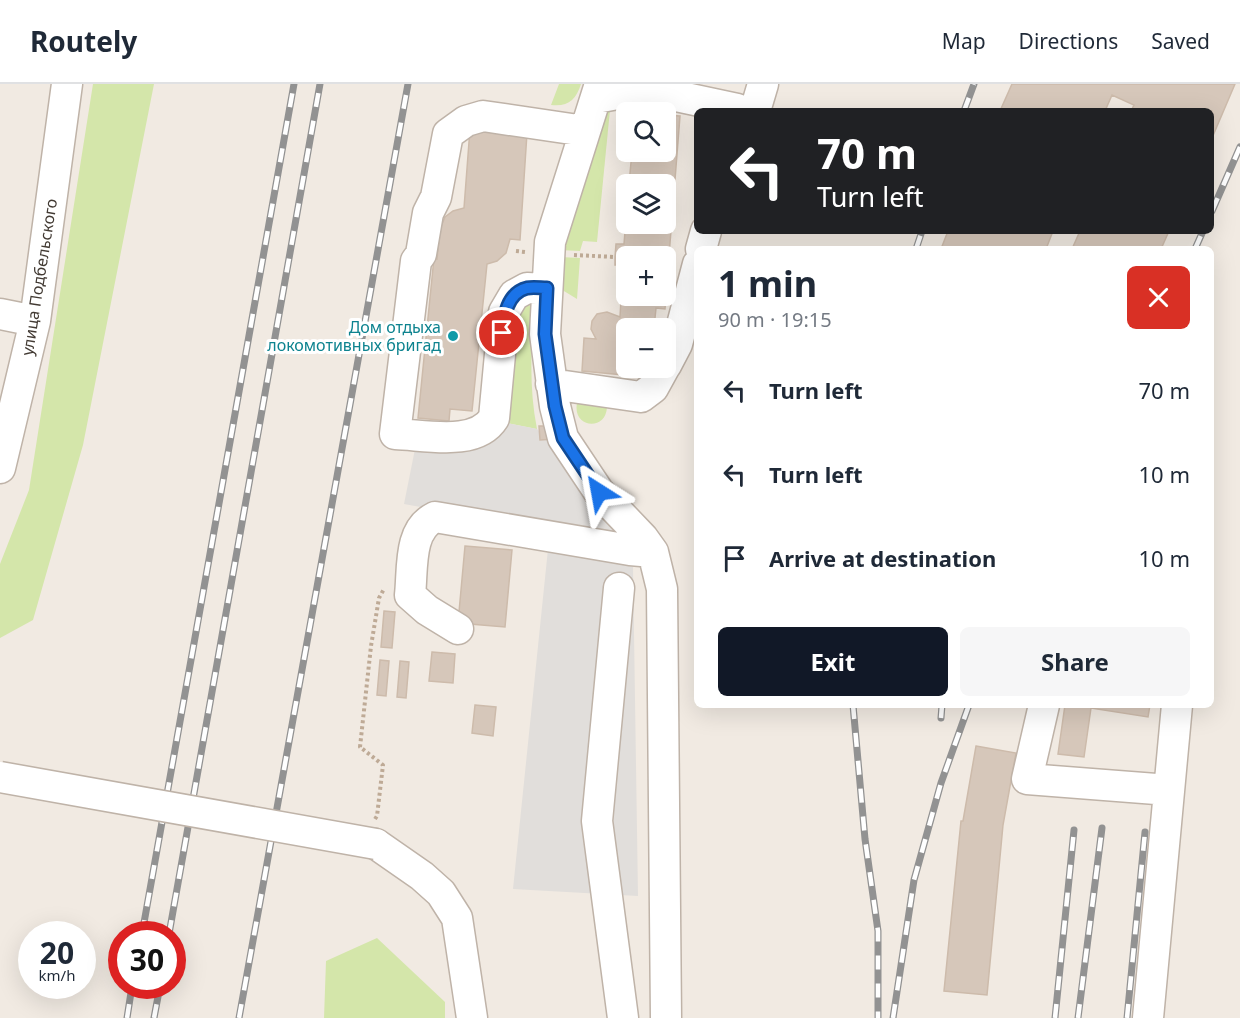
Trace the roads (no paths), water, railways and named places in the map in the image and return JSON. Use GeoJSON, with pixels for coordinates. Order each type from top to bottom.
{"type":"FeatureCollection","features":[{"type":"Feature","properties":{"kind":"street","name":"улица Подбельского"},"geometry":{"type":"LineString","coordinates":[[0,468],[35,321],[67,84]]}},
{"type":"Feature","properties":{"kind":"street"},"geometry":{"type":"LineString","coordinates":[[747,108],[763,84]]}},
{"type":"Feature","properties":{"kind":"street"},"geometry":{"type":"LineString","coordinates":[[666,1018],[662,589],[653,552],[637,531],[599,492],[563,438],[545,334],[550,242],[598,91],[644,89],[731,108]]}},
{"type":"Feature","properties":{"kind":"street"},"geometry":{"type":"LineString","coordinates":[[547,288],[527,288],[514,295],[504,312],[494,418],[488,428],[461,437],[396,434],[416,261],[421,254],[428,213],[436,197],[448,134],[466,121],[483,116],[585,131]]}},
{"type":"Feature","properties":{"kind":"street"},"geometry":{"type":"LineString","coordinates":[[676,346],[694,279]]}},
{"type":"Feature","properties":{"kind":"street"},"geometry":{"type":"LineString","coordinates":[[0,314],[35,321]]}},
{"type":"Feature","properties":{"kind":"street"},"geometry":{"type":"LineString","coordinates":[[552,384],[641,397],[653,388],[658,378]]}},
{"type":"Feature","properties":{"kind":"street"},"geometry":{"type":"LineString","coordinates":[[458,629],[410,596],[415,539],[424,522],[435,517],[653,552]]}},
{"type":"Feature","properties":{"kind":"street"},"geometry":{"type":"LineString","coordinates":[[619,588],[597,821],[623,1018]]}},
{"type":"Feature","properties":{"kind":"street"},"geometry":{"type":"LineString","coordinates":[[1043,708],[1027,779],[1170,790]]}},
{"type":"Feature","properties":{"kind":"street"},"geometry":{"type":"LineString","coordinates":[[1148,1018],[1178,708]]}},
{"type":"Feature","properties":{"kind":"street"},"geometry":{"type":"LineString","coordinates":[[0,777],[376,830],[441,893],[457,918],[472,1018]]}},
{"type":"Feature","properties":{"kind":"railway"},"geometry":{"type":"LineString","coordinates":[[144,921],[294,84]]}},
{"type":"Feature","properties":{"kind":"railway"},"geometry":{"type":"LineString","coordinates":[[171,921],[320,84]]}},
{"type":"Feature","properties":{"kind":"railway"},"geometry":{"type":"LineString","coordinates":[[239,1018],[408,84]]}},
{"type":"Feature","properties":{"kind":"railway"},"geometry":{"type":"LineString","coordinates":[[965,108],[974,84]]}},
{"type":"Feature","properties":{"kind":"railway"},"geometry":{"type":"LineString","coordinates":[[1214,206],[1240,147]]}},
{"type":"Feature","properties":{"kind":"railway"},"geometry":{"type":"LineString","coordinates":[[917,246],[921,234]]}},
{"type":"Feature","properties":{"kind":"railway"},"geometry":{"type":"LineString","coordinates":[[1196,246],[1202,234]]}},
{"type":"Feature","properties":{"kind":"railway"},"geometry":{"type":"LineString","coordinates":[[853,708],[865,839],[878,931],[878,1018]]}},
{"type":"Feature","properties":{"kind":"railway"},"geometry":{"type":"LineString","coordinates":[[941,718],[942,708]]}},
{"type":"Feature","properties":{"kind":"railway"},"geometry":{"type":"LineString","coordinates":[[893,1018],[914,880],[941,783],[968,708]]}},
{"type":"Feature","properties":{"kind":"railway"},"geometry":{"type":"LineString","coordinates":[[1078,1018],[1102,828]]}},
{"type":"Feature","properties":{"kind":"railway"},"geometry":{"type":"LineString","coordinates":[[1055,1018],[1074,830]]}},
{"type":"Feature","properties":{"kind":"railway"},"geometry":{"type":"LineString","coordinates":[[1127,1018],[1145,832]]}},
{"type":"Feature","properties":{"kind":"railway"},"geometry":{"type":"LineString","coordinates":[[127,1018],[130,999]]}},
{"type":"Feature","properties":{"kind":"railway"},"geometry":{"type":"LineString","coordinates":[[154,1018],[158,999]]}},
{"type":"Feature","properties":{"kind":"place","name":"Дом отдыха локомотивных бригад"},"geometry":{"type":"Point","coordinates":[453,336]}}]}
